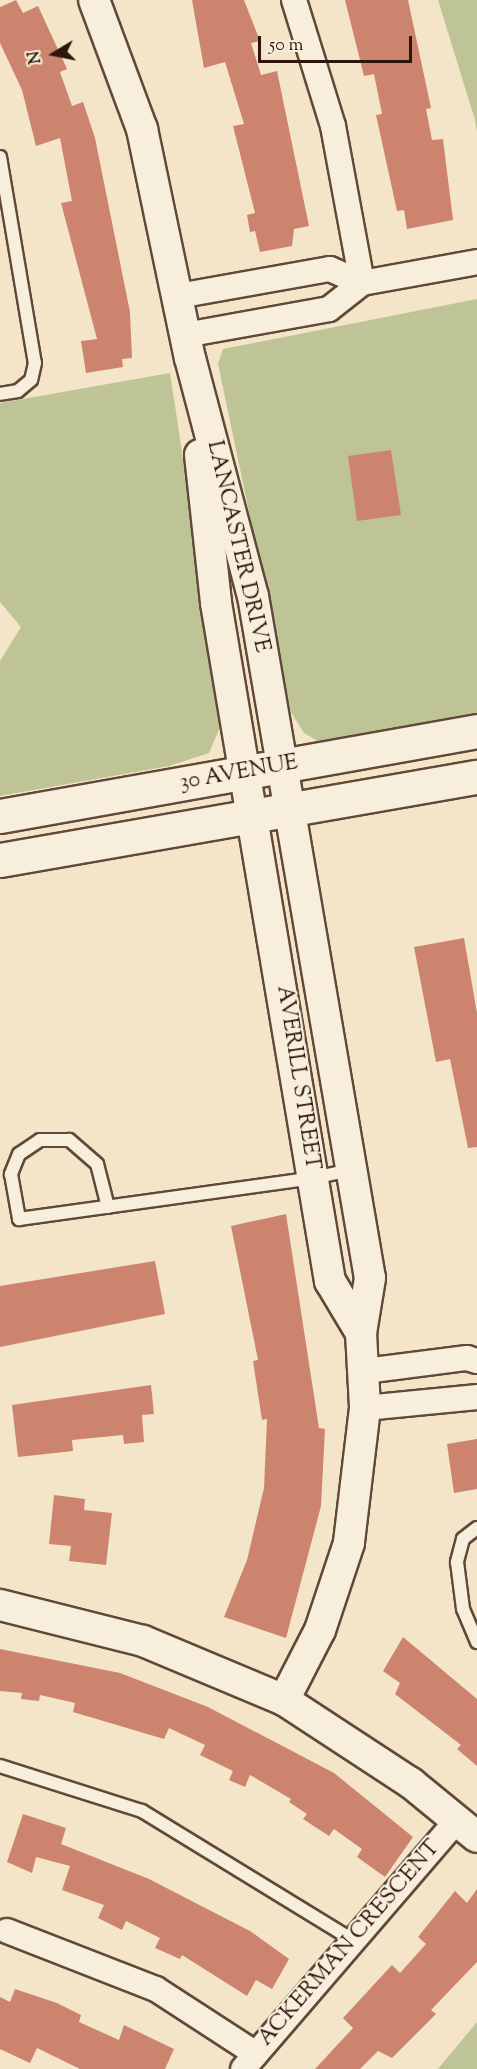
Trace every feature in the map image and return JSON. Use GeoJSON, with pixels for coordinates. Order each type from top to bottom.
{"type":"FeatureCollection","features":[{"type":"Feature","properties":{"kind":"main road","name":"30 AVENUE"},"geometry":{"type":"LineString","coordinates":[[0,816],[477,730]]}},
{"type":"Feature","properties":{"kind":"main road","name":"30 AVENUE"},"geometry":{"type":"LineString","coordinates":[[0,860],[477,777]]}},
{"type":"Feature","properties":{"kind":"street","name":"LANCASTER DRIVE"},"geometry":{"type":"LineString","coordinates":[[94,0],[129,82],[178,296],[187,346],[216,603],[254,815]]}},
{"type":"Feature","properties":{"kind":"street"},"geometry":{"type":"LineString","coordinates":[[294,0],[333,126],[362,283]]}},
{"type":"Feature","properties":{"kind":"street"},"geometry":{"type":"LineString","coordinates":[[187,346],[329,309],[362,283],[477,262]]}},
{"type":"Feature","properties":{"kind":"street"},"geometry":{"type":"LineString","coordinates":[[178,296],[330,269],[362,283]]}},
{"type":"Feature","properties":{"kind":"street","name":"LANCASTER DRIVE"},"geometry":{"type":"LineString","coordinates":[[187,346],[253,596],[289,810]]}},
{"type":"Feature","properties":{"kind":"street","name":"AVERILL STREET"},"geometry":{"type":"LineString","coordinates":[[284,1700],[320,1630],[349,1544],[365,1408],[365,1371],[360,1333],[370,1278],[289,810]]}},
{"type":"Feature","properties":{"kind":"street","name":"AVERILL STREET"},"geometry":{"type":"LineString","coordinates":[[254,815],[330,1281],[360,1333]]}},
{"type":"Feature","properties":{"kind":"street"},"geometry":{"type":"LineString","coordinates":[[365,1371],[477,1361]]}},
{"type":"Feature","properties":{"kind":"street"},"geometry":{"type":"LineString","coordinates":[[365,1408],[477,1397]]}},
{"type":"Feature","properties":{"kind":"street"},"geometry":{"type":"LineString","coordinates":[[0,1605],[143,1641],[284,1700],[360,1747],[467,1829]]}},
{"type":"Feature","properties":{"kind":"street","name":"ACKERMAN CRESCENT"},"geometry":{"type":"LineString","coordinates":[[249,2061],[354,1941],[467,1829]]}},
{"type":"Feature","properties":{"kind":"street"},"geometry":{"type":"LineString","coordinates":[[7,1930],[156,1989],[249,2061]]}},
{"type":"Feature","properties":{"kind":"lane"},"geometry":{"type":"LineString","coordinates":[[0,157],[35,363],[31,380],[18,391],[0,394]]}},
{"type":"Feature","properties":{"kind":"lane"},"geometry":{"type":"LineString","coordinates":[[108,1207],[97,1164],[69,1140],[40,1140],[19,1154],[10,1174],[19,1219],[108,1207],[314,1178],[352,1170]]}},
{"type":"Feature","properties":{"kind":"lane"},"geometry":{"type":"LineString","coordinates":[[477,1528],[463,1539],[457,1563],[463,1609],[477,1642]]}},
{"type":"Feature","properties":{"kind":"lane"},"geometry":{"type":"LineString","coordinates":[[0,1766],[142,1810],[354,1941]]}},
{"type":"Feature","properties":{"kind":"green space"},"geometry":{"type":"Polygon","coordinates":[[[438,0],[477,0],[477,132],[475,120],[438,0]]]}},
{"type":"Feature","properties":{"kind":"green space"},"geometry":{"type":"Polygon","coordinates":[[[477,299],[477,715],[318,741],[304,733],[291,712],[218,364],[223,349],[477,299]]]}},
{"type":"Feature","properties":{"kind":"green space"},"geometry":{"type":"Polygon","coordinates":[[[170,373],[223,720],[209,753],[169,766],[0,796],[0,661],[21,627],[0,602],[0,403],[170,373]]]}},
{"type":"Feature","properties":{"kind":"green space"},"geometry":{"type":"Polygon","coordinates":[[[477,2022],[477,2069],[438,2069],[477,2022]]]}},
{"type":"Feature","properties":{"kind":"building"},"geometry":{"type":"Polygon","coordinates":[[[16,0],[23,13],[38,6],[67,69],[60,72],[72,106],[83,102],[95,138],[130,312],[132,358],[122,359],[123,367],[86,373],[81,341],[97,339],[61,203],[72,201],[60,138],[36,146],[22,90],[0,43],[0,7],[16,0]]]}},
{"type":"Feature","properties":{"kind":"building"},"geometry":{"type":"Polygon","coordinates":[[[192,0],[244,0],[260,41],[251,43],[261,75],[277,71],[309,226],[294,229],[292,246],[260,252],[255,231],[250,232],[247,215],[255,213],[233,126],[244,124],[225,62],[204,68],[192,0]]]}},
{"type":"Feature","properties":{"kind":"building"},"geometry":{"type":"Polygon","coordinates":[[[345,0],[408,0],[431,108],[426,109],[432,140],[443,139],[453,220],[407,229],[404,210],[397,211],[376,115],[382,114],[374,74],[364,76],[345,0]]]}},
{"type":"Feature","properties":{"kind":"building"},"geometry":{"type":"Polygon","coordinates":[[[391,450],[401,515],[357,521],[348,456],[391,450]]]}},
{"type":"Feature","properties":{"kind":"building"},"geometry":{"type":"Polygon","coordinates":[[[464,938],[477,1013],[477,1147],[468,1148],[450,1059],[436,1062],[414,947],[464,938]]]}},
{"type":"Feature","properties":{"kind":"building"},"geometry":{"type":"Polygon","coordinates":[[[286,1214],[319,1428],[325,1429],[321,1506],[286,1638],[224,1617],[247,1560],[264,1488],[267,1419],[262,1420],[253,1361],[258,1360],[231,1226],[286,1214]]]}},
{"type":"Feature","properties":{"kind":"building"},"geometry":{"type":"Polygon","coordinates":[[[155,1261],[165,1314],[0,1347],[0,1286],[155,1261]]]}},
{"type":"Feature","properties":{"kind":"building"},"geometry":{"type":"Polygon","coordinates":[[[151,1385],[154,1414],[142,1415],[144,1442],[124,1444],[123,1435],[72,1440],[73,1451],[18,1457],[12,1405],[151,1385]]]}},
{"type":"Feature","properties":{"kind":"building"},"geometry":{"type":"Polygon","coordinates":[[[477,1439],[477,1489],[454,1493],[447,1444],[477,1439]]]}},
{"type":"Feature","properties":{"kind":"building"},"geometry":{"type":"Polygon","coordinates":[[[54,1495],[85,1499],[84,1510],[112,1513],[106,1565],[69,1561],[71,1546],[49,1544],[54,1495]]]}},
{"type":"Feature","properties":{"kind":"building"},"geometry":{"type":"Polygon","coordinates":[[[403,1637],[477,1699],[477,1766],[457,1749],[461,1745],[395,1694],[400,1683],[383,1671],[403,1637]]]}},
{"type":"Feature","properties":{"kind":"building"},"geometry":{"type":"Polygon","coordinates":[[[0,1649],[120,1673],[208,1707],[334,1773],[413,1837],[385,1877],[357,1857],[362,1849],[334,1829],[329,1836],[303,1819],[307,1814],[289,1802],[291,1799],[250,1775],[245,1787],[229,1780],[233,1771],[200,1755],[205,1745],[169,1728],[164,1739],[73,1712],[75,1703],[40,1695],[39,1701],[21,1699],[22,1693],[0,1691],[0,1649]]]}},
{"type":"Feature","properties":{"kind":"building"},"geometry":{"type":"Polygon","coordinates":[[[23,1814],[66,1828],[61,1844],[149,1879],[250,1931],[289,1959],[272,1989],[256,1980],[247,1996],[182,1955],[180,1959],[155,1948],[160,1938],[126,1921],[122,1930],[98,1918],[104,1905],[62,1890],[70,1866],[36,1857],[32,1873],[7,1862],[23,1814]]]}},
{"type":"Feature","properties":{"kind":"building"},"geometry":{"type":"Polygon","coordinates":[[[477,1889],[477,1962],[431,2010],[436,2014],[392,2058],[378,2051],[360,2069],[315,2069],[353,2028],[343,2018],[392,1965],[400,1973],[426,1944],[418,1937],[455,1891],[467,1903],[477,1889]]]}},
{"type":"Feature","properties":{"kind":"building"},"geometry":{"type":"Polygon","coordinates":[[[15,1989],[57,2003],[81,2015],[79,2022],[119,2040],[124,2025],[174,2049],[165,2069],[80,2069],[37,2048],[30,2063],[0,2049],[0,1997],[10,2002],[15,1989]]]}}]}
